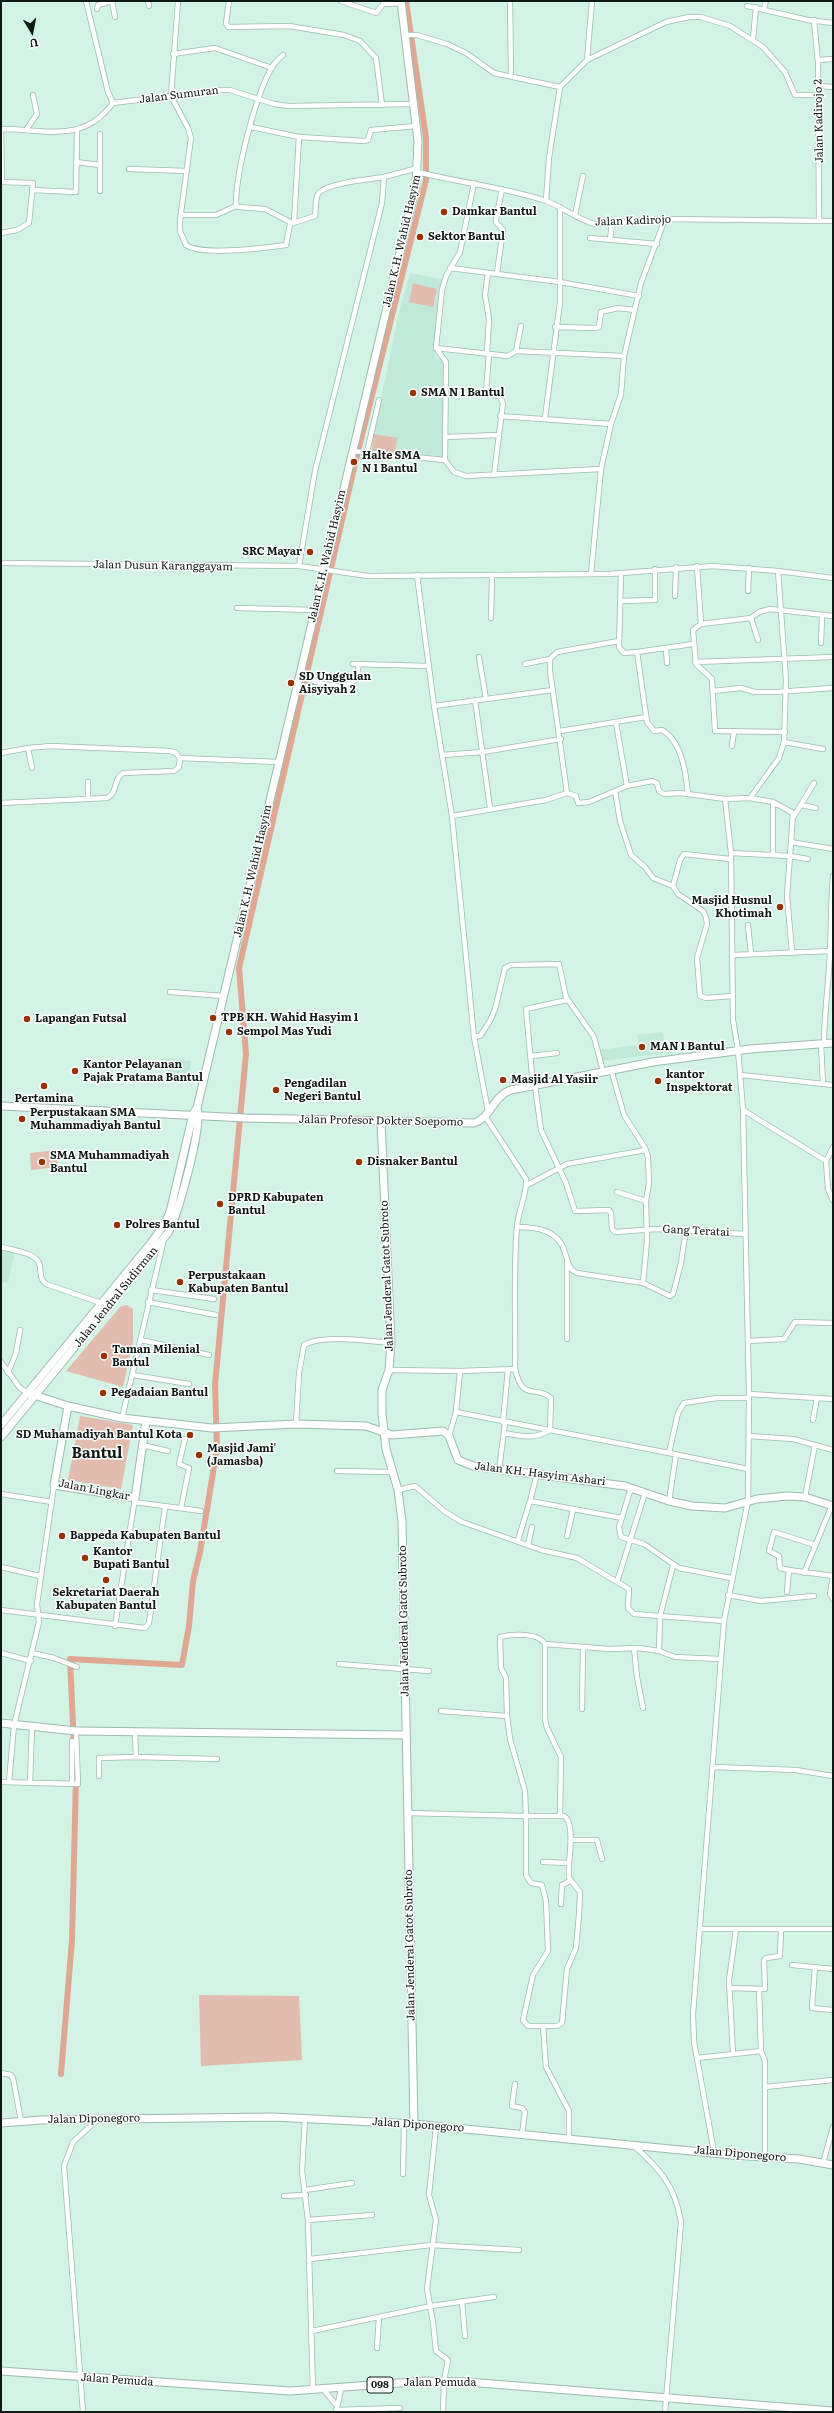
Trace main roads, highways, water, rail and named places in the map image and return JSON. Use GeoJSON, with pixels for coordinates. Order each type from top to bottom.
{"type":"FeatureCollection","features":[{"type":"Feature","properties":{"kind":"main road","name":"Jalan K.H. Wahid Hasyim"},"geometry":{"type":"LineString","coordinates":[[196,1112],[278,762],[300,686],[315,610],[327,570],[353,451],[419,171],[416,126],[401,2]]}},
{"type":"Feature","properties":{"kind":"main road","name":"Jalan Profesor Dokter Soepomo"},"geometry":{"type":"LineString","coordinates":[[1,1106],[196,1112],[246,1118],[469,1123],[477,1122],[505,1092],[572,1079],[603,1070],[738,1050],[833,1043]]}},
{"type":"Feature","properties":{"kind":"main road","name":"Jalan Jendral Sudirman"},"geometry":{"type":"LineString","coordinates":[[1,1425],[31,1394],[165,1238],[172,1226],[178,1208],[196,1112]]}},
{"type":"Feature","properties":{"kind":"main road","name":"Jalan Jendral Sudirman"},"geometry":{"type":"LineString","coordinates":[[1,1437],[31,1394],[101,1303],[151,1243],[167,1219],[196,1112]]}},
{"type":"Feature","properties":{"kind":"main road","name":"Jalan Jenderal Gatot Subroto"},"geometry":{"type":"LineString","coordinates":[[381,1121],[391,1343],[389,1370],[382,1400],[384,1432],[391,1472],[398,1490],[402,1521],[414,2124]]}},
{"type":"Feature","properties":{"kind":"main road"},"geometry":{"type":"LineString","coordinates":[[31,1394],[68,1406],[122,1418],[146,1421],[215,1428],[296,1424],[366,1426],[384,1432]]}},
{"type":"Feature","properties":{"kind":"main road","name":"Jalan Lingkar"},"geometry":{"type":"LineString","coordinates":[[68,1406],[54,1485],[135,1500],[146,1421]]}},
{"type":"Feature","properties":{"kind":"main road","name":"Jalan KH. Hasyim Ashari"},"geometry":{"type":"LineString","coordinates":[[384,1432],[392,1434],[438,1431],[445,1432],[449,1436],[455,1455],[461,1463],[499,1470],[631,1488],[669,1502],[725,1508],[748,1501],[776,1497],[805,1497],[832,1506]]}},
{"type":"Feature","properties":{"kind":"main road"},"geometry":{"type":"LineString","coordinates":[[1,1723],[67,1731],[406,1735]]}},
{"type":"Feature","properties":{"kind":"main road","name":"Jalan Diponegoro"},"geometry":{"type":"LineString","coordinates":[[1,2123],[21,2121],[305,2118],[404,2123],[714,2152],[833,2165]]}},
{"type":"Feature","properties":{"kind":"main road","name":"Jalan Pemuda"},"geometry":{"type":"LineString","coordinates":[[1,2371],[199,2386],[313,2390],[444,2381],[666,2396],[833,2411]]}},
{"type":"Feature","properties":{"kind":"waterway"},"geometry":{"type":"LineString","coordinates":[[75,1769],[70,1659],[182,1665],[189,1626],[193,1581],[200,1552],[217,1448],[215,1385],[246,1054],[239,968],[357,455],[426,180],[426,138],[406,1]]}},
{"type":"Feature","properties":{"kind":"waterway"},"geometry":{"type":"LineString","coordinates":[[61,2074],[72,1940],[76,1778]]}},
{"type":"Feature","properties":{"kind":"place","name":"Damkar Bantul"},"geometry":{"type":"Point","coordinates":[444,212]}},
{"type":"Feature","properties":{"kind":"place","name":"Sektor Bantul"},"geometry":{"type":"Point","coordinates":[420,237]}},
{"type":"Feature","properties":{"kind":"place","name":"SMA N 1 Bantul"},"geometry":{"type":"Point","coordinates":[413,393]}},
{"type":"Feature","properties":{"kind":"place","name":"Halte SMA N 1 Bantul"},"geometry":{"type":"Point","coordinates":[354,462]}},
{"type":"Feature","properties":{"kind":"place","name":"SRC Mayar"},"geometry":{"type":"Point","coordinates":[310,552]}},
{"type":"Feature","properties":{"kind":"place","name":"SD Unggulan Aisyiyah 2"},"geometry":{"type":"Point","coordinates":[291,683]}},
{"type":"Feature","properties":{"kind":"place","name":"Masjid Husnul Khotimah"},"geometry":{"type":"Point","coordinates":[780,907]}},
{"type":"Feature","properties":{"kind":"place","name":"TPB KH. Wahid Hasyim 1"},"geometry":{"type":"Point","coordinates":[213,1018]}},
{"type":"Feature","properties":{"kind":"place","name":"Lapangan Futsal"},"geometry":{"type":"Point","coordinates":[27,1019]}},
{"type":"Feature","properties":{"kind":"place","name":"Sempol Mas Yudi"},"geometry":{"type":"Point","coordinates":[229,1032]}},
{"type":"Feature","properties":{"kind":"place","name":"MAN 1 Bantul"},"geometry":{"type":"Point","coordinates":[642,1047]}},
{"type":"Feature","properties":{"kind":"place","name":"Kantor Pelayanan Pajak Pratama Bantul"},"geometry":{"type":"Point","coordinates":[75,1071]}},
{"type":"Feature","properties":{"kind":"place","name":"Masjid Al Yasiir"},"geometry":{"type":"Point","coordinates":[503,1080]}},
{"type":"Feature","properties":{"kind":"place","name":"kantor Inspektorat"},"geometry":{"type":"Point","coordinates":[658,1081]}},
{"type":"Feature","properties":{"kind":"place","name":"Pertamina"},"geometry":{"type":"Point","coordinates":[44,1086]}},
{"type":"Feature","properties":{"kind":"place","name":"Pengadilan Negeri Bantul"},"geometry":{"type":"Point","coordinates":[276,1090]}},
{"type":"Feature","properties":{"kind":"place","name":"Perpustakaan SMA Muhammadiyah Bantul"},"geometry":{"type":"Point","coordinates":[22,1119]}},
{"type":"Feature","properties":{"kind":"place","name":"SMA Muhammadiyah Bantul"},"geometry":{"type":"Point","coordinates":[42,1162]}},
{"type":"Feature","properties":{"kind":"place","name":"Disnaker Bantul"},"geometry":{"type":"Point","coordinates":[359,1162]}},
{"type":"Feature","properties":{"kind":"place","name":"DPRD Kabupaten Bantul"},"geometry":{"type":"Point","coordinates":[220,1204]}},
{"type":"Feature","properties":{"kind":"place","name":"Polres Bantul"},"geometry":{"type":"Point","coordinates":[117,1225]}},
{"type":"Feature","properties":{"kind":"place","name":"Perpustakaan Kabupaten Bantul"},"geometry":{"type":"Point","coordinates":[180,1282]}},
{"type":"Feature","properties":{"kind":"place","name":"Taman Milenial Bantul"},"geometry":{"type":"Point","coordinates":[104,1356]}},
{"type":"Feature","properties":{"kind":"place","name":"Pegadaian Bantul"},"geometry":{"type":"Point","coordinates":[103,1393]}},
{"type":"Feature","properties":{"kind":"place","name":"SD Muhamadiyah Bantul Kota"},"geometry":{"type":"Point","coordinates":[190,1435]}},
{"type":"Feature","properties":{"kind":"place","name":"Masjid Jami' (Jamasba)"},"geometry":{"type":"Point","coordinates":[199,1455]}},
{"type":"Feature","properties":{"kind":"place","name":"Bappeda Kabupaten Bantul"},"geometry":{"type":"Point","coordinates":[62,1536]}},
{"type":"Feature","properties":{"kind":"place","name":"Kantor Bupati Bantul"},"geometry":{"type":"Point","coordinates":[85,1558]}},
{"type":"Feature","properties":{"kind":"place","name":"Sekretariat Daerah Kabupaten Bantul"},"geometry":{"type":"Point","coordinates":[106,1580]}},
{"type":"Feature","properties":{"kind":"district","name":"Bantul"},"geometry":{"type":"Point","coordinates":[97,1454]}}]}
